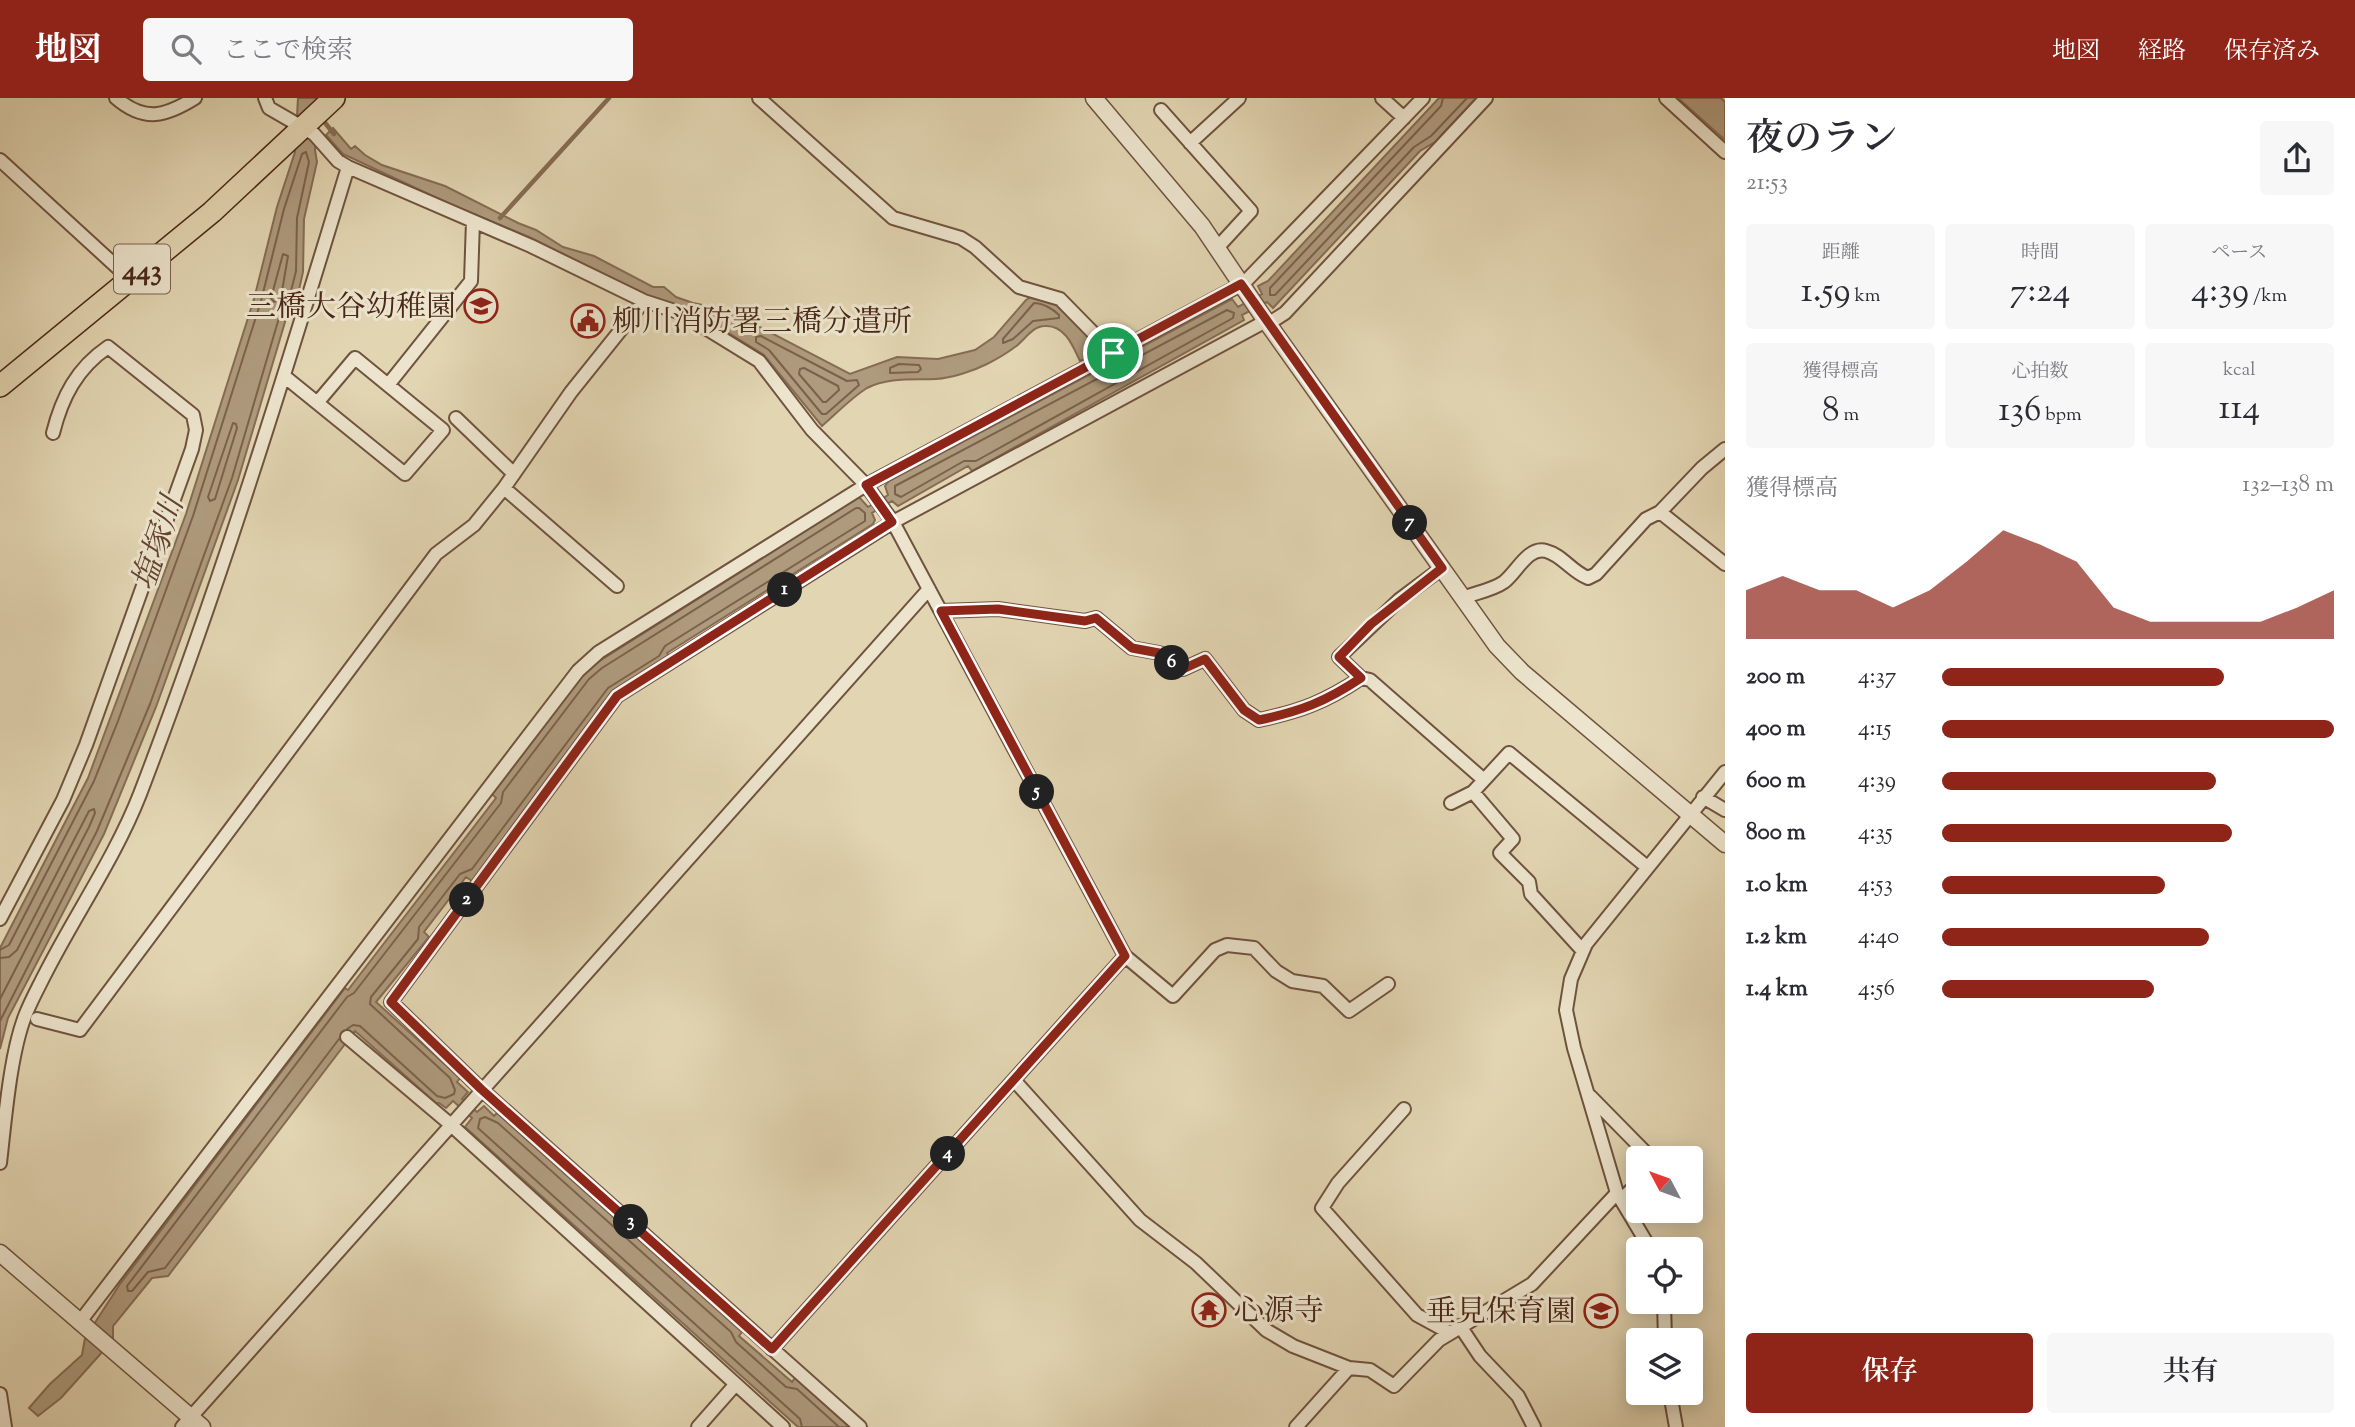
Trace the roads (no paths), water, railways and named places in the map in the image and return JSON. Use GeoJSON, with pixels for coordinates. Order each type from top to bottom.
{"type":"FeatureCollection","features":[{"type":"Feature","properties":{"kind":"highway","name":"443"},"geometry":{"type":"LineString","coordinates":[[0,386],[212,212],[281,148],[292,122],[317,114],[334,98]]}},
{"type":"Feature","properties":{"kind":"street"},"geometry":{"type":"LineString","coordinates":[[116,98],[138,112],[153,115],[173,112],[195,98]]}},
{"type":"Feature","properties":{"kind":"street"},"geometry":{"type":"LineString","coordinates":[[265,98],[269,108],[314,134],[343,164],[531,246],[645,301],[681,313],[759,361],[812,430],[866,485],[892,522],[1125,956],[1173,996],[1215,950],[1227,945],[1254,948],[1276,971],[1292,981],[1324,986],[1349,1010],[1388,984]]}},
{"type":"Feature","properties":{"kind":"street"},"geometry":{"type":"LineString","coordinates":[[759,98],[893,218],[961,238],[1020,287],[1060,299],[1113,353]]}},
{"type":"Feature","properties":{"kind":"street"},"geometry":{"type":"LineString","coordinates":[[1094,98],[1217,248],[1497,646],[1522,672],[1725,845]]}},
{"type":"Feature","properties":{"kind":"street"},"geometry":{"type":"LineString","coordinates":[[1190,143],[1239,98]]}},
{"type":"Feature","properties":{"kind":"street"},"geometry":{"type":"LineString","coordinates":[[1382,98],[1404,118]]}},
{"type":"Feature","properties":{"kind":"street"},"geometry":{"type":"LineString","coordinates":[[79,1323],[578,671],[599,652],[866,485],[1243,287],[1423,98]]}},
{"type":"Feature","properties":{"kind":"street"},"geometry":{"type":"LineString","coordinates":[[860,1427],[481,1089],[391,1002],[617,696],[892,522],[1265,319],[1285,313],[1486,98]]}},
{"type":"Feature","properties":{"kind":"street"},"geometry":{"type":"LineString","coordinates":[[1666,98],[1725,152]]}},
{"type":"Feature","properties":{"kind":"street"},"geometry":{"type":"LineString","coordinates":[[1161,110],[1251,211],[1217,248]]}},
{"type":"Feature","properties":{"kind":"street"},"geometry":{"type":"LineString","coordinates":[[0,1163],[17,1045],[25,1015],[138,798],[189,661],[262,449],[343,164]]}},
{"type":"Feature","properties":{"kind":"street"},"geometry":{"type":"LineString","coordinates":[[2,165],[130,279]]}},
{"type":"Feature","properties":{"kind":"street"},"geometry":{"type":"LineString","coordinates":[[388,385],[471,281],[473,221]]}},
{"type":"Feature","properties":{"kind":"street"},"geometry":{"type":"LineString","coordinates":[[37,1018],[80,1030],[436,554],[474,525],[504,488],[571,392],[645,301]]}},
{"type":"Feature","properties":{"kind":"street"},"geometry":{"type":"LineString","coordinates":[[0,919],[63,800],[86,746],[192,449],[196,430],[193,415],[108,347],[94,356],[70,385],[52,433]]}},
{"type":"Feature","properties":{"kind":"street"},"geometry":{"type":"LineString","coordinates":[[284,376],[317,403],[405,474],[443,430],[355,358],[317,403]]}},
{"type":"Feature","properties":{"kind":"street"},"geometry":{"type":"LineString","coordinates":[[456,418],[514,474]]}},
{"type":"Feature","properties":{"kind":"street"},"geometry":{"type":"LineString","coordinates":[[1462,598],[1503,583],[1533,552],[1543,550],[1553,554],[1579,575],[1588,578],[1596,574],[1646,519],[1660,512],[1702,468],[1725,449]]}},
{"type":"Feature","properties":{"kind":"street"},"geometry":{"type":"LineString","coordinates":[[504,488],[617,586]]}},
{"type":"Feature","properties":{"kind":"street"},"geometry":{"type":"LineString","coordinates":[[1660,512],[1725,564]]}},
{"type":"Feature","properties":{"kind":"street"},"geometry":{"type":"LineString","coordinates":[[1442,568],[1371,624],[1339,657],[1361,678],[1370,680],[1484,780]]}},
{"type":"Feature","properties":{"kind":"street"},"geometry":{"type":"LineString","coordinates":[[0,1252],[191,1424],[450,1124],[929,589]]}},
{"type":"Feature","properties":{"kind":"street"},"geometry":{"type":"LineString","coordinates":[[941,611],[998,609],[1085,621],[1096,618],[1132,648],[1159,653],[1177,667],[1183,669],[1205,659],[1244,710],[1259,720],[1295,712],[1331,698],[1361,678]]}},
{"type":"Feature","properties":{"kind":"street"},"geometry":{"type":"LineString","coordinates":[[1451,803],[1473,792],[1509,753],[1647,867]]}},
{"type":"Feature","properties":{"kind":"street"},"geometry":{"type":"LineString","coordinates":[[1643,1237],[1619,1197],[1588,1094],[1566,1010],[1571,979],[1586,944],[1725,772]]}},
{"type":"Feature","properties":{"kind":"street"},"geometry":{"type":"LineString","coordinates":[[1473,792],[1513,839],[1500,853],[1529,882],[1531,894],[1583,951]]}},
{"type":"Feature","properties":{"kind":"street"},"geometry":{"type":"LineString","coordinates":[[1703,797],[1725,810]]}},
{"type":"Feature","properties":{"kind":"street"},"geometry":{"type":"LineString","coordinates":[[772,1349],[1125,956]]}},
{"type":"Feature","properties":{"kind":"street"},"geometry":{"type":"LineString","coordinates":[[347,1037],[450,1124],[783,1427]]}},
{"type":"Feature","properties":{"kind":"street"},"geometry":{"type":"LineString","coordinates":[[1014,1080],[1140,1220],[1196,1263],[1266,1330],[1293,1346],[1349,1368],[1370,1370],[1394,1386],[1439,1340],[1532,1284],[1626,1192]]}},
{"type":"Feature","properties":{"kind":"street"},"geometry":{"type":"LineString","coordinates":[[1588,1094],[1639,1146]]}},
{"type":"Feature","properties":{"kind":"street"},"geometry":{"type":"LineString","coordinates":[[1404,1109],[1338,1183],[1322,1208],[1417,1315],[1455,1329],[1518,1395],[1534,1427]]}},
{"type":"Feature","properties":{"kind":"street"},"geometry":{"type":"LineString","coordinates":[[1296,1427],[1349,1368]]}},
{"type":"Feature","properties":{"kind":"street"},"geometry":{"type":"LineString","coordinates":[[698,1427],[735,1385]]}},
{"type":"Feature","properties":{"kind":"street"},"geometry":{"type":"LineString","coordinates":[[0,1394],[5,1427]]}},
{"type":"Feature","properties":{"kind":"street"},"geometry":{"type":"LineString","coordinates":[[1673,1405],[1676,1427]]}},
{"type":"Feature","properties":{"kind":"water","name":"塩塚川"},"geometry":{"type":"Polygon","coordinates":[[[298,98],[320,98],[315,150],[317,162],[304,219],[303,272],[294,312],[288,312],[238,480],[156,707],[104,834],[8,1018],[0,1049],[0,948],[88,778],[186,514],[254,299],[277,207],[295,152],[298,98]]]}},
{"type":"Feature","properties":{"kind":"water"},"geometry":{"type":"Polygon","coordinates":[[[1439,98],[1476,98],[1435,142],[1420,151],[1273,308],[1267,302],[1242,315],[1244,320],[972,471],[968,466],[898,506],[892,501],[872,513],[875,520],[873,524],[667,653],[670,657],[614,692],[472,881],[466,877],[424,932],[429,937],[376,1002],[460,1078],[457,1082],[468,1092],[462,1099],[477,1112],[484,1106],[494,1116],[497,1113],[742,1332],[739,1336],[792,1382],[795,1378],[850,1427],[798,1427],[465,1127],[472,1118],[453,1101],[446,1108],[436,1103],[355,1031],[168,1276],[152,1278],[113,1326],[113,1340],[61,1398],[38,1416],[29,1408],[50,1384],[82,1355],[85,1338],[120,1284],[345,988],[348,990],[496,798],[492,794],[583,674],[859,497],[868,507],[888,495],[885,486],[889,481],[1232,299],[1238,307],[1262,294],[1258,286],[1268,281],[1439,98]]]}},
{"type":"Feature","properties":{"kind":"water"},"geometry":{"type":"Polygon","coordinates":[[[1678,98],[1721,98],[1725,102],[1725,140],[1678,98]]]}},
{"type":"Feature","properties":{"kind":"water"},"geometry":{"type":"Polygon","coordinates":[[[333,128],[351,149],[355,146],[382,165],[445,186],[536,230],[563,247],[594,256],[653,287],[664,287],[676,297],[727,310],[850,374],[897,357],[938,359],[975,350],[994,337],[1026,300],[1033,296],[1058,304],[1098,343],[1096,354],[1080,361],[1063,333],[1052,327],[1040,327],[1005,354],[969,372],[942,378],[875,384],[849,401],[822,426],[764,355],[688,308],[659,302],[529,237],[454,206],[343,154],[326,135],[333,128]]]}},
{"type":"Feature","properties":{"kind":"waterway"},"geometry":{"type":"LineString","coordinates":[[500,218],[609,98]]}},
{"type":"Feature","properties":{"kind":"waterway"},"geometry":{"type":"LineString","coordinates":[[322,119],[334,134]]}},
{"type":"Feature","properties":{"kind":"place","name":"三橋大谷幼稚園"},"geometry":{"type":"Point","coordinates":[481,306]}},
{"type":"Feature","properties":{"kind":"place","name":"柳川消防署三橋分遣所"},"geometry":{"type":"Point","coordinates":[588,321]}},
{"type":"Feature","properties":{"kind":"place","name":"心源寺"},"geometry":{"type":"Point","coordinates":[1209,1310]}},
{"type":"Feature","properties":{"kind":"place","name":"垂見保育園"},"geometry":{"type":"Point","coordinates":[1601,1311]}}]}
